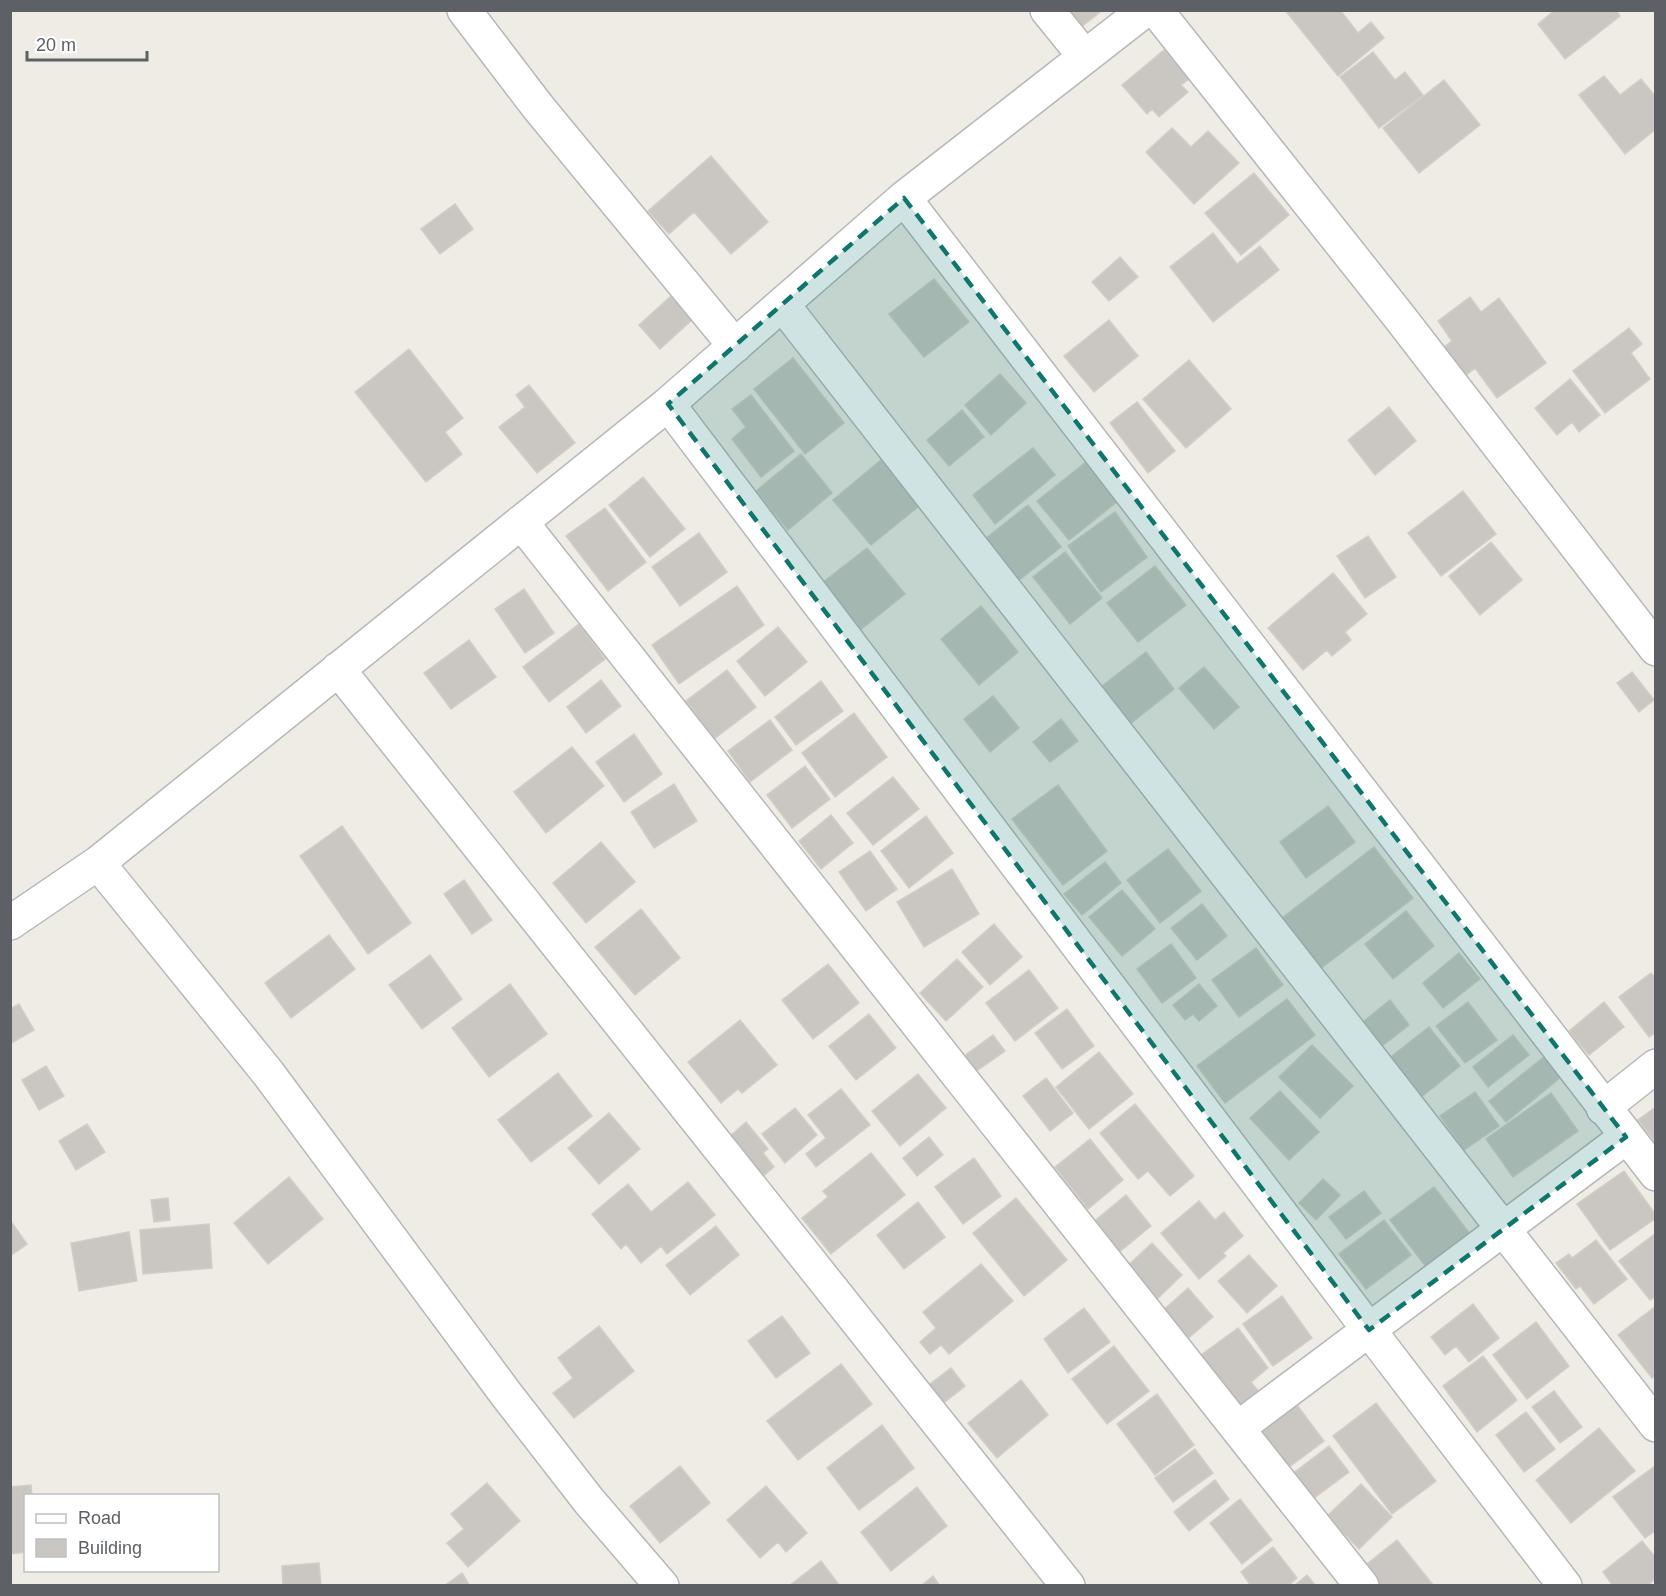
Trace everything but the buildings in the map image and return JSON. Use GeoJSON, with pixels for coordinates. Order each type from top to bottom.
{"type":"FeatureCollection","features":[{"type":"Feature","properties":{"kind":"street"},"geometry":{"type":"LineString","coordinates":[[464,10],[538,107],[735,346]]}},
{"type":"Feature","properties":{"kind":"street"},"geometry":{"type":"LineString","coordinates":[[1047,10],[1084,57]]}},
{"type":"Feature","properties":{"kind":"street"},"geometry":{"type":"LineString","coordinates":[[10,923],[98,863],[668,404],[904,198],[1145,10]]}},
{"type":"Feature","properties":{"kind":"street"},"geometry":{"type":"LineString","coordinates":[[1156,10],[1398,315],[1656,649]]}},
{"type":"Feature","properties":{"kind":"street"},"geometry":{"type":"LineString","coordinates":[[904,198],[1656,1174]]}},
{"type":"Feature","properties":{"kind":"street"},"geometry":{"type":"LineString","coordinates":[[783,305],[1656,1425]]}},
{"type":"Feature","properties":{"kind":"street"},"geometry":{"type":"LineString","coordinates":[[668,404],[1565,1586]]}},
{"type":"Feature","properties":{"kind":"street"},"geometry":{"type":"LineString","coordinates":[[521,522],[1362,1586]]}},
{"type":"Feature","properties":{"kind":"street"},"geometry":{"type":"LineString","coordinates":[[338,669],[1068,1586]]}},
{"type":"Feature","properties":{"kind":"street"},"geometry":{"type":"LineString","coordinates":[[98,863],[268,1073],[506,1394],[582,1492],[662,1586]]}},
{"type":"Feature","properties":{"kind":"street"},"geometry":{"type":"LineString","coordinates":[[1603,1108],[1656,1066]]}},
{"type":"Feature","properties":{"kind":"street"},"geometry":{"type":"LineString","coordinates":[[1238,1428],[1626,1137]]}},
{"type":"Feature","properties":{"kind":"highlighted area"},"geometry":{"type":"Polygon","coordinates":[[[904,198],[1626,1137],[1369,1330],[668,404],[904,198]]]}}]}
